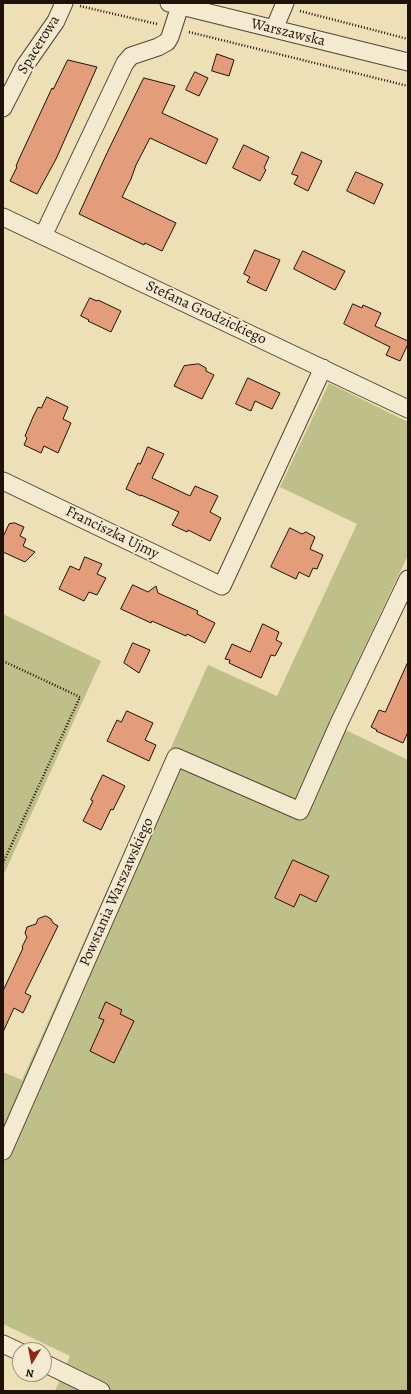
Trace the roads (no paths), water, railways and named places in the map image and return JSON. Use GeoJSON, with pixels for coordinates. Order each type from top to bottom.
{"type":"FeatureCollection","features":[{"type":"Feature","properties":{"kind":"street"},"geometry":{"type":"LineString","coordinates":[[43,236],[125,63],[131,56],[158,47],[167,42],[173,28],[174,4]]}},
{"type":"Feature","properties":{"kind":"street","name":"Warszawska"},"geometry":{"type":"LineString","coordinates":[[174,4],[408,62]]}},
{"type":"Feature","properties":{"kind":"street"},"geometry":{"type":"LineString","coordinates":[[274,29],[285,5]]}},
{"type":"Feature","properties":{"kind":"street","name":"Spacerowa"},"geometry":{"type":"LineString","coordinates":[[3,108],[24,67],[56,21],[69,7]]}},
{"type":"Feature","properties":{"kind":"street","name":"Stefana Grodzickiego"},"geometry":{"type":"LineString","coordinates":[[3,217],[408,409]]}},
{"type":"Feature","properties":{"kind":"street","name":"Franciszka Ujmy"},"geometry":{"type":"LineString","coordinates":[[3,481],[222,586],[323,368]]}},
{"type":"Feature","properties":{"kind":"street","name":"Powstania Warszawskiego"},"geometry":{"type":"LineString","coordinates":[[3,1151],[176,757],[300,811],[339,723],[408,578]]}},
{"type":"Feature","properties":{"kind":"street"},"geometry":{"type":"LineString","coordinates":[[52,1367],[101,1391]]}}]}
